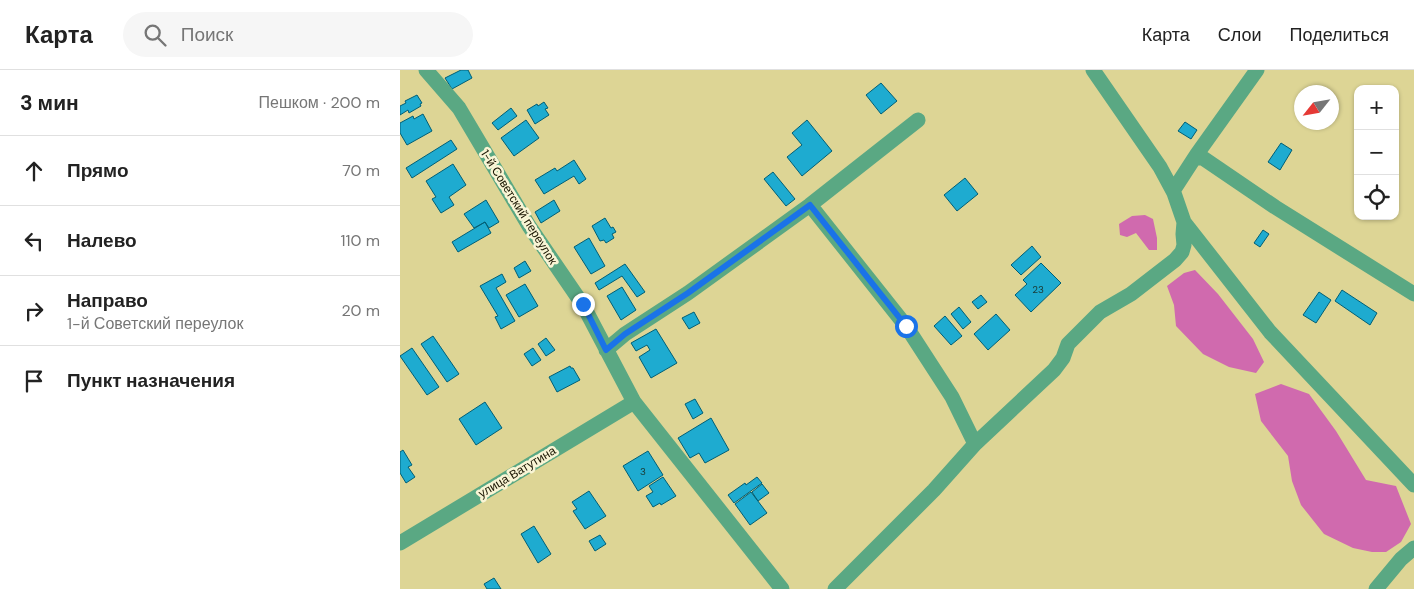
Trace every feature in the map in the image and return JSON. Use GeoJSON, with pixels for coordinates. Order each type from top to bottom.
{"type":"FeatureCollection","features":[{"type":"Feature","properties":{"kind":"street","name":"1-й Советский переулок"},"geometry":{"type":"LineString","coordinates":[[426,70],[459,108],[529,226],[583,304],[634,402],[782,589]]}},
{"type":"Feature","properties":{"kind":"street"},"geometry":{"type":"LineString","coordinates":[[1093,70],[1160,166],[1173,191],[1184,222],[1270,332],[1414,484]]}},
{"type":"Feature","properties":{"kind":"street"},"geometry":{"type":"LineString","coordinates":[[1173,191],[1256,70]]}},
{"type":"Feature","properties":{"kind":"street"},"geometry":{"type":"LineString","coordinates":[[606,350],[625,334],[688,293],[810,205],[918,120]]}},
{"type":"Feature","properties":{"kind":"street"},"geometry":{"type":"LineString","coordinates":[[1198,156],[1275,207],[1414,294]]}},
{"type":"Feature","properties":{"kind":"street"},"geometry":{"type":"LineString","coordinates":[[810,205],[906,326],[952,397],[975,444]]}},
{"type":"Feature","properties":{"kind":"street"},"geometry":{"type":"LineString","coordinates":[[835,589],[934,490],[975,444],[1054,370],[1063,358],[1068,344],[1100,312],[1131,294],[1175,260],[1182,252],[1184,246],[1184,222]]}},
{"type":"Feature","properties":{"kind":"street","name":"улица Ватутина"},"geometry":{"type":"LineString","coordinates":[[400,543],[634,402]]}},
{"type":"Feature","properties":{"kind":"street"},"geometry":{"type":"LineString","coordinates":[[1376,589],[1401,559],[1414,548]]}},
{"type":"Feature","properties":{"kind":"shaded area"},"geometry":{"type":"Polygon","coordinates":[[[1145,215],[1153,219],[1157,238],[1157,250],[1149,250],[1136,233],[1127,237],[1120,235],[1119,224],[1132,216],[1145,215]]]}},
{"type":"Feature","properties":{"kind":"shaded area"},"geometry":{"type":"Polygon","coordinates":[[[1195,270],[1218,294],[1253,339],[1264,362],[1256,373],[1229,367],[1203,354],[1176,326],[1174,305],[1167,286],[1184,273],[1195,270]]]}},
{"type":"Feature","properties":{"kind":"shaded area"},"geometry":{"type":"Polygon","coordinates":[[[1281,384],[1309,394],[1336,431],[1366,480],[1396,486],[1411,524],[1401,542],[1386,552],[1372,552],[1353,548],[1324,534],[1301,505],[1292,481],[1288,456],[1261,421],[1255,394],[1281,384]]]}},
{"type":"Feature","properties":{"kind":"building"},"geometry":{"type":"Polygon","coordinates":[[[461,70],[468,70],[472,78],[452,89],[445,78],[461,70]]]}},
{"type":"Feature","properties":{"kind":"building"},"geometry":{"type":"Polygon","coordinates":[[[881,83],[897,101],[881,114],[866,95],[881,83]]]}},
{"type":"Feature","properties":{"kind":"building"},"geometry":{"type":"Polygon","coordinates":[[[417,95],[422,103],[420,104],[421,106],[409,113],[408,110],[400,115],[400,106],[417,95]]]}},
{"type":"Feature","properties":{"kind":"building"},"geometry":{"type":"Polygon","coordinates":[[[544,102],[548,108],[545,109],[549,115],[535,124],[527,110],[544,102]]]}},
{"type":"Feature","properties":{"kind":"building"},"geometry":{"type":"Polygon","coordinates":[[[511,108],[517,116],[498,130],[492,123],[511,108]]]}},
{"type":"Feature","properties":{"kind":"building"},"geometry":{"type":"Polygon","coordinates":[[[423,114],[432,131],[407,145],[400,133],[400,123],[413,116],[414,119],[423,114]]]}},
{"type":"Feature","properties":{"kind":"building"},"geometry":{"type":"Polygon","coordinates":[[[526,120],[539,138],[514,156],[501,138],[526,120]]]}},
{"type":"Feature","properties":{"kind":"building"},"geometry":{"type":"Polygon","coordinates":[[[807,120],[832,151],[802,176],[787,157],[802,145],[792,133],[807,120]]]}},
{"type":"Feature","properties":{"kind":"building"},"geometry":{"type":"Polygon","coordinates":[[[1185,122],[1197,130],[1191,139],[1178,131],[1185,122]]]}},
{"type":"Feature","properties":{"kind":"building"},"geometry":{"type":"Polygon","coordinates":[[[451,140],[457,149],[412,178],[406,168],[451,140]]]}},
{"type":"Feature","properties":{"kind":"building"},"geometry":{"type":"Polygon","coordinates":[[[1281,143],[1292,150],[1280,170],[1268,162],[1281,143]]]}},
{"type":"Feature","properties":{"kind":"building"},"geometry":{"type":"Polygon","coordinates":[[[574,160],[586,179],[579,184],[574,176],[544,194],[535,180],[555,168],[557,171],[574,160]]]}},
{"type":"Feature","properties":{"kind":"building"},"geometry":{"type":"Polygon","coordinates":[[[453,164],[466,185],[449,197],[454,205],[441,213],[432,199],[436,197],[426,181],[453,164]]]}},
{"type":"Feature","properties":{"kind":"building"},"geometry":{"type":"Polygon","coordinates":[[[773,172],[795,199],[786,206],[764,179],[773,172]]]}},
{"type":"Feature","properties":{"kind":"building"},"geometry":{"type":"Polygon","coordinates":[[[965,178],[978,194],[957,211],[944,195],[965,178]]]}},
{"type":"Feature","properties":{"kind":"building"},"geometry":{"type":"Polygon","coordinates":[[[486,200],[499,222],[489,228],[485,222],[474,228],[464,214],[486,200]]]}},
{"type":"Feature","properties":{"kind":"building"},"geometry":{"type":"Polygon","coordinates":[[[554,200],[560,211],[541,223],[535,212],[554,200]]]}},
{"type":"Feature","properties":{"kind":"building"},"geometry":{"type":"Polygon","coordinates":[[[605,218],[616,232],[612,234],[614,238],[606,243],[604,240],[600,241],[592,226],[605,218]]]}},
{"type":"Feature","properties":{"kind":"building"},"geometry":{"type":"Polygon","coordinates":[[[485,222],[491,233],[458,252],[452,242],[485,222]]]}},
{"type":"Feature","properties":{"kind":"building"},"geometry":{"type":"Polygon","coordinates":[[[1263,230],[1269,234],[1260,247],[1254,243],[1263,230]]]}},
{"type":"Feature","properties":{"kind":"building"},"geometry":{"type":"Polygon","coordinates":[[[589,238],[605,266],[591,274],[574,247],[589,238]]]}},
{"type":"Feature","properties":{"kind":"building"},"geometry":{"type":"Polygon","coordinates":[[[1032,246],[1041,257],[1021,275],[1011,265],[1032,246]]]}},
{"type":"Feature","properties":{"kind":"building"},"geometry":{"type":"Polygon","coordinates":[[[525,261],[531,271],[519,278],[514,268],[525,261]]]}},
{"type":"Feature","properties":{"kind":"building"},"geometry":{"type":"Polygon","coordinates":[[[1041,263],[1061,283],[1031,312],[1015,295],[1027,284],[1023,280],[1041,263]]]}},
{"type":"Feature","properties":{"kind":"building"},"geometry":{"type":"Polygon","coordinates":[[[625,264],[645,292],[637,297],[622,276],[599,290],[595,283],[625,264]]]}},
{"type":"Feature","properties":{"kind":"building"},"geometry":{"type":"Polygon","coordinates":[[[502,274],[506,282],[496,288],[515,321],[501,329],[495,317],[498,316],[480,286],[502,274]]]}},
{"type":"Feature","properties":{"kind":"building"},"geometry":{"type":"Polygon","coordinates":[[[525,284],[538,306],[519,317],[506,295],[525,284]]]}},
{"type":"Feature","properties":{"kind":"building"},"geometry":{"type":"Polygon","coordinates":[[[622,287],[636,310],[621,320],[607,296],[622,287]]]}},
{"type":"Feature","properties":{"kind":"building"},"geometry":{"type":"Polygon","coordinates":[[[1342,290],[1377,313],[1370,325],[1335,301],[1342,290]]]}},
{"type":"Feature","properties":{"kind":"building"},"geometry":{"type":"Polygon","coordinates":[[[1319,292],[1331,300],[1316,323],[1303,315],[1319,292]]]}},
{"type":"Feature","properties":{"kind":"building"},"geometry":{"type":"Polygon","coordinates":[[[981,295],[987,302],[978,309],[972,302],[981,295]]]}},
{"type":"Feature","properties":{"kind":"building"},"geometry":{"type":"Polygon","coordinates":[[[959,307],[971,322],[963,329],[951,314],[959,307]]]}},
{"type":"Feature","properties":{"kind":"building"},"geometry":{"type":"Polygon","coordinates":[[[694,312],[700,323],[689,329],[682,318],[694,312]]]}},
{"type":"Feature","properties":{"kind":"building"},"geometry":{"type":"Polygon","coordinates":[[[996,314],[1010,330],[988,350],[974,334],[996,314]]]}},
{"type":"Feature","properties":{"kind":"building"},"geometry":{"type":"Polygon","coordinates":[[[945,316],[962,336],[951,345],[934,326],[945,316]]]}},
{"type":"Feature","properties":{"kind":"building"},"geometry":{"type":"Polygon","coordinates":[[[656,329],[677,363],[651,378],[639,357],[650,350],[647,345],[636,351],[631,343],[656,329]]]}},
{"type":"Feature","properties":{"kind":"building"},"geometry":{"type":"Polygon","coordinates":[[[433,336],[459,374],[447,382],[421,344],[433,336]]]}},
{"type":"Feature","properties":{"kind":"building"},"geometry":{"type":"Polygon","coordinates":[[[546,338],[555,350],[546,356],[538,344],[546,338]]]}},
{"type":"Feature","properties":{"kind":"building"},"geometry":{"type":"Polygon","coordinates":[[[412,348],[439,387],[427,395],[400,356],[412,348]]]}},
{"type":"Feature","properties":{"kind":"building"},"geometry":{"type":"Polygon","coordinates":[[[533,348],[541,360],[532,366],[524,354],[533,348]]]}},
{"type":"Feature","properties":{"kind":"building"},"geometry":{"type":"Polygon","coordinates":[[[570,366],[580,380],[557,392],[549,377],[570,366]]]}},
{"type":"Feature","properties":{"kind":"building"},"geometry":{"type":"Polygon","coordinates":[[[695,399],[703,413],[693,419],[685,404],[695,399]]]}},
{"type":"Feature","properties":{"kind":"building"},"geometry":{"type":"Polygon","coordinates":[[[485,402],[502,428],[476,445],[459,419],[485,402]]]}},
{"type":"Feature","properties":{"kind":"building"},"geometry":{"type":"Polygon","coordinates":[[[711,418],[729,450],[705,463],[699,453],[690,458],[678,438],[711,418]]]}},
{"type":"Feature","properties":{"kind":"building"},"geometry":{"type":"Polygon","coordinates":[[[403,450],[412,465],[408,467],[415,477],[406,483],[400,473],[400,452],[403,450]]]}},
{"type":"Feature","properties":{"kind":"building"},"geometry":{"type":"Polygon","coordinates":[[[648,451],[663,475],[638,491],[623,466],[648,451]]]}},
{"type":"Feature","properties":{"kind":"building"},"geometry":{"type":"Polygon","coordinates":[[[663,477],[676,496],[661,505],[660,503],[653,507],[646,496],[653,492],[649,486],[663,477]]]}},
{"type":"Feature","properties":{"kind":"building"},"geometry":{"type":"Polygon","coordinates":[[[757,477],[762,483],[734,503],[728,495],[757,477]]]}},
{"type":"Feature","properties":{"kind":"building"},"geometry":{"type":"Polygon","coordinates":[[[762,484],[769,493],[758,501],[752,492],[762,484]]]}},
{"type":"Feature","properties":{"kind":"building"},"geometry":{"type":"Polygon","coordinates":[[[589,491],[606,516],[585,529],[573,511],[577,509],[572,502],[589,491]]]}},
{"type":"Feature","properties":{"kind":"building"},"geometry":{"type":"Polygon","coordinates":[[[751,492],[767,513],[750,525],[735,504],[751,492]]]}},
{"type":"Feature","properties":{"kind":"building"},"geometry":{"type":"Polygon","coordinates":[[[534,526],[551,554],[538,563],[521,534],[534,526]]]}},
{"type":"Feature","properties":{"kind":"building"},"geometry":{"type":"Polygon","coordinates":[[[600,535],[606,544],[595,551],[589,541],[600,535]]]}},
{"type":"Feature","properties":{"kind":"building"},"geometry":{"type":"Polygon","coordinates":[[[494,578],[501,589],[487,589],[484,584],[494,578]]]}},
{"type":"Feature","properties":{"kind":"route"},"geometry":{"type":"LineString","coordinates":[[583,304],[606,350],[625,334],[688,293],[810,205],[906,326]]}}]}
